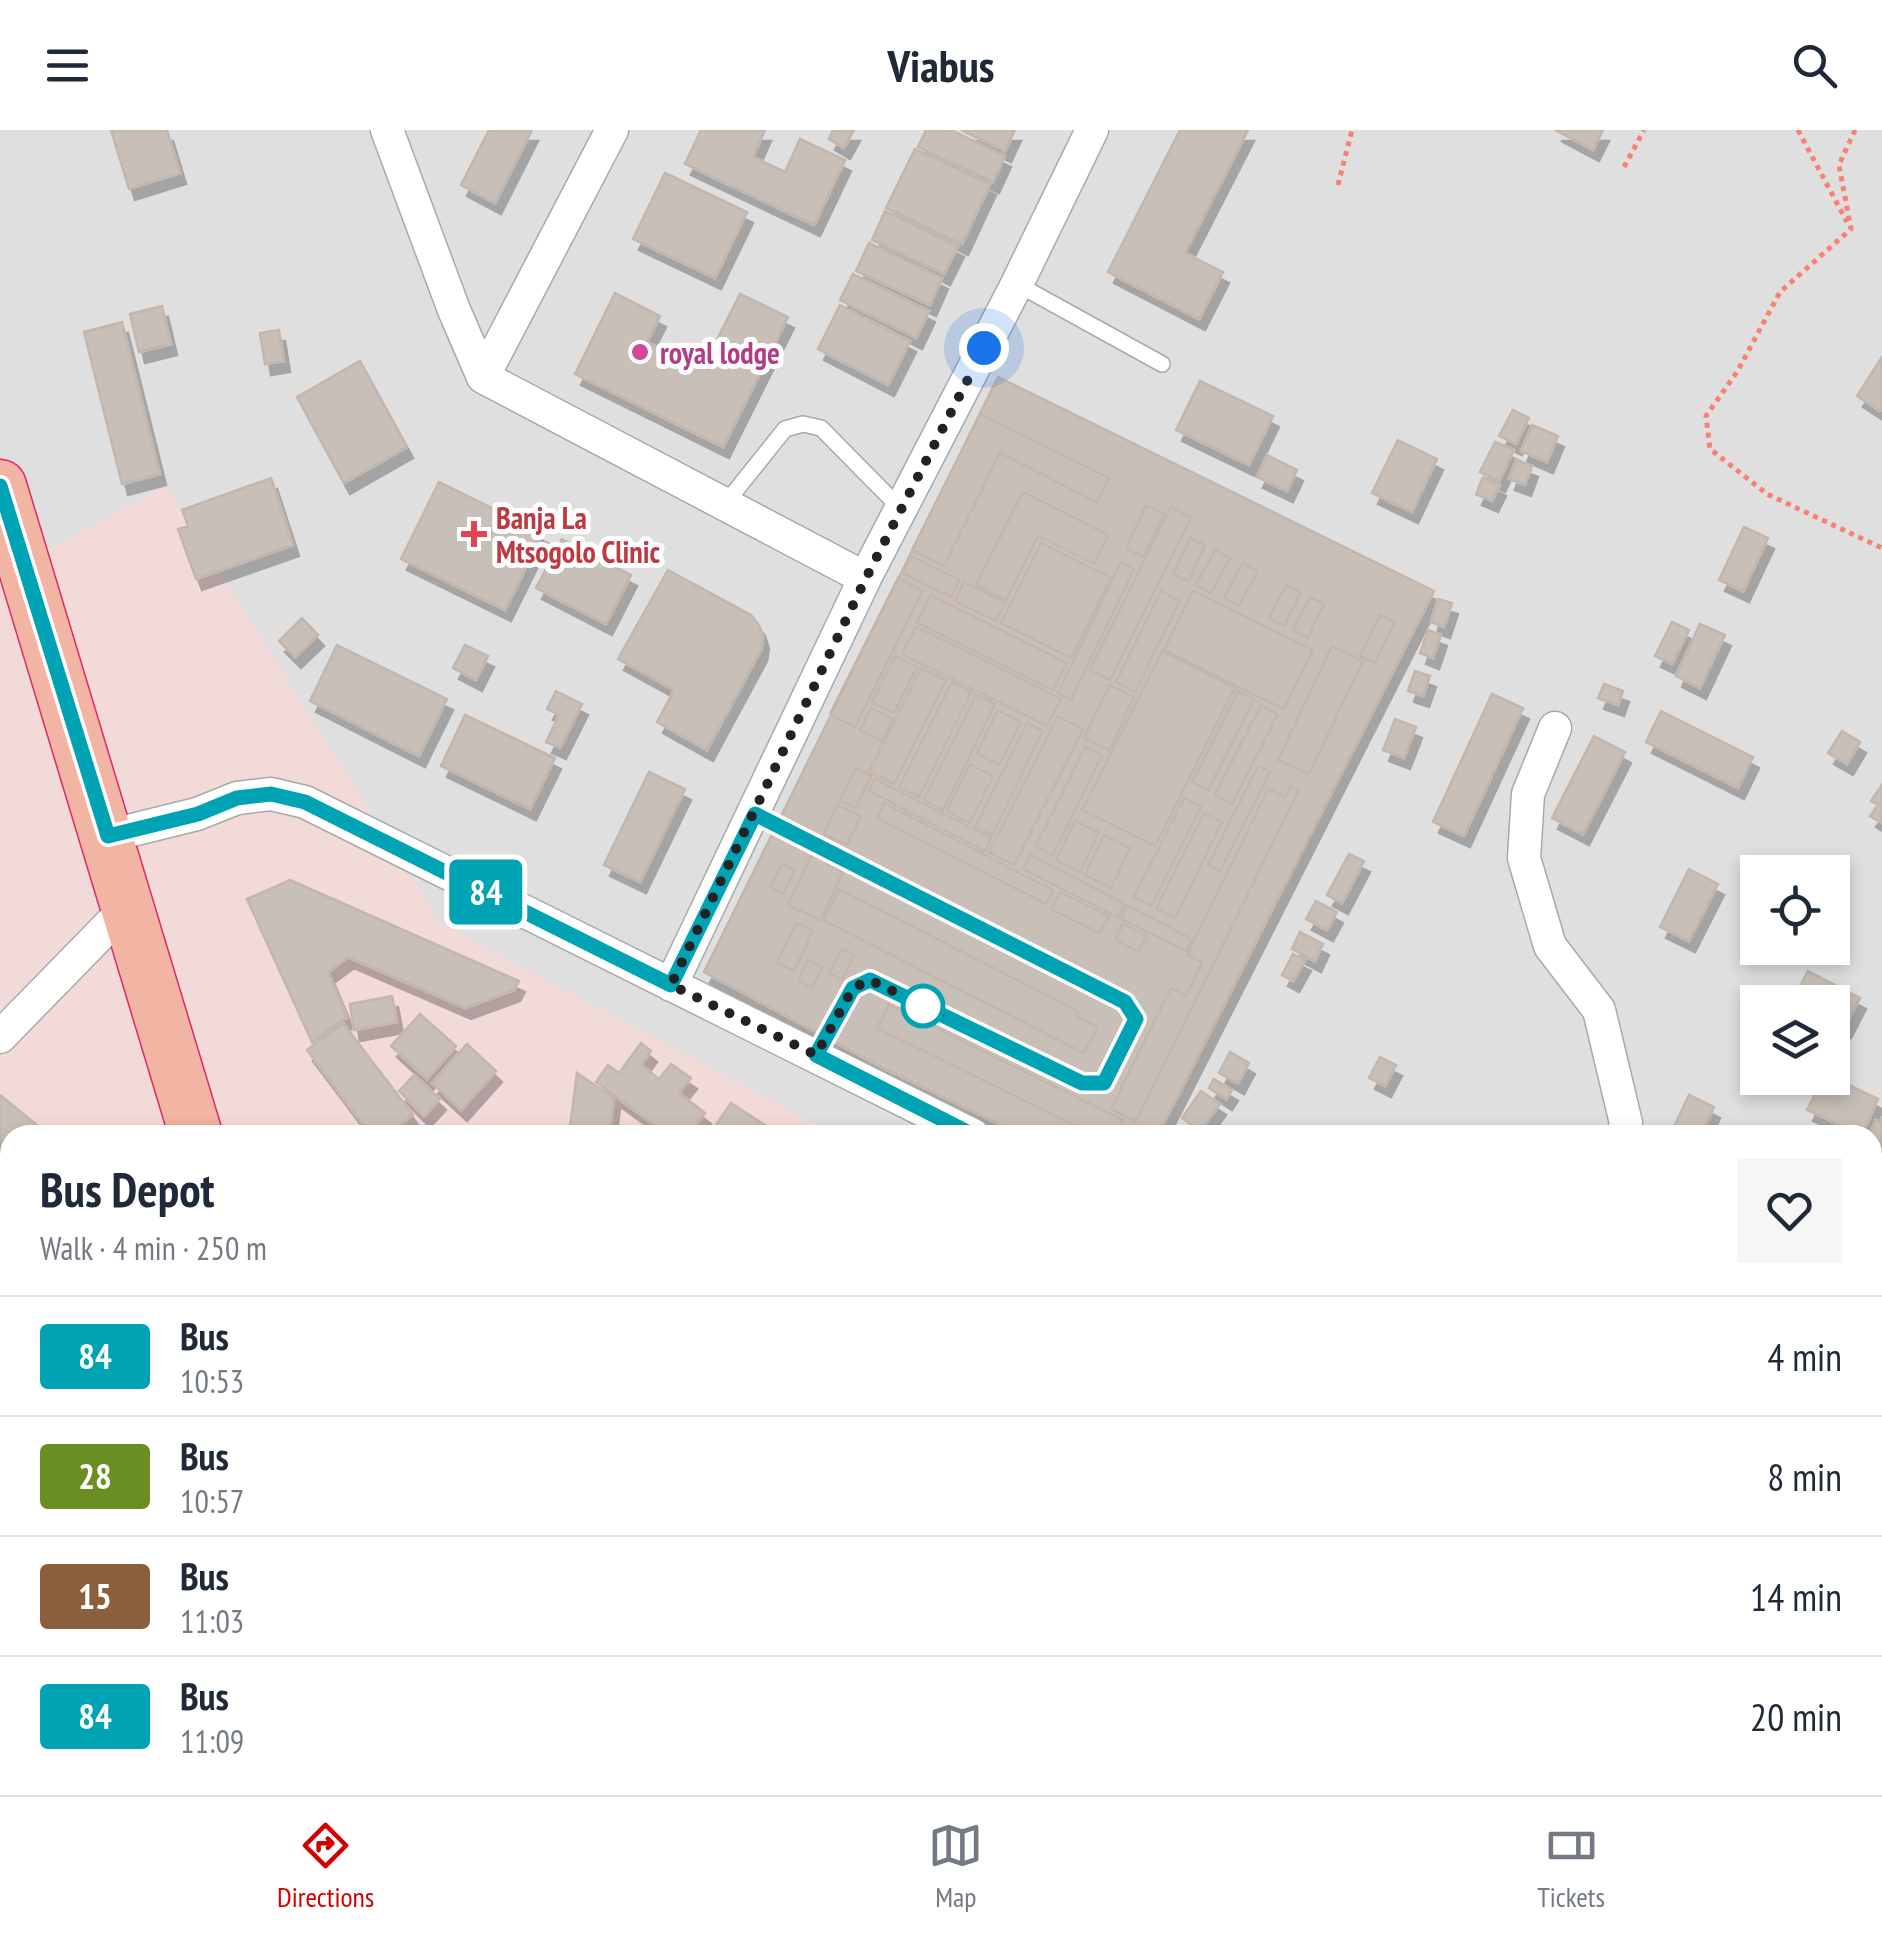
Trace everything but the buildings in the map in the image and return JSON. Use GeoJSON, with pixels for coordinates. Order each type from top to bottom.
{"type":"FeatureCollection","features":[{"type":"Feature","properties":{"kind":"highway"},"geometry":{"type":"LineString","coordinates":[[0,486],[193,1125]]}},
{"type":"Feature","properties":{"kind":"street"},"geometry":{"type":"LineString","coordinates":[[387,130],[482,378],[866,578]]}},
{"type":"Feature","properties":{"kind":"street"},"geometry":{"type":"LineString","coordinates":[[482,378],[612,130]]}},
{"type":"Feature","properties":{"kind":"street"},"geometry":{"type":"LineString","coordinates":[[671,985],[866,578],[1092,130]]}},
{"type":"Feature","properties":{"kind":"street"},"geometry":{"type":"LineString","coordinates":[[1555,728],[1528,794],[1524,858],[1550,946],[1600,1010],[1626,1125]]}},
{"type":"Feature","properties":{"kind":"street"},"geometry":{"type":"LineString","coordinates":[[108,836],[198,814],[237,798],[271,794],[305,802],[953,1125]]}},
{"type":"Feature","properties":{"kind":"street"},"geometry":{"type":"LineString","coordinates":[[0,1036],[126,908]]}},
{"type":"Feature","properties":{"kind":"lane"},"geometry":{"type":"LineString","coordinates":[[1017,284],[1162,364]]}},
{"type":"Feature","properties":{"kind":"lane"},"geometry":{"type":"LineString","coordinates":[[725,504],[784,429],[803,424],[821,428],[902,510]]}},
{"type":"Feature","properties":{"kind":"lane"},"geometry":{"type":"LineString","coordinates":[[755,814],[1125,1002],[1136,1019],[1104,1083],[1082,1083],[870,980],[853,988],[816,1055]]}},
{"type":"Feature","properties":{"kind":"path"},"geometry":{"type":"LineString","coordinates":[[1338,185],[1352,130]]}},
{"type":"Feature","properties":{"kind":"path"},"geometry":{"type":"LineString","coordinates":[[1624,167],[1644,130]]}},
{"type":"Feature","properties":{"kind":"path"},"geometry":{"type":"LineString","coordinates":[[1798,130],[1851,228]]}},
{"type":"Feature","properties":{"kind":"path"},"geometry":{"type":"LineString","coordinates":[[1851,228],[1839,165],[1854,130]]}},
{"type":"Feature","properties":{"kind":"path"},"geometry":{"type":"LineString","coordinates":[[1851,228],[1780,292],[1737,372],[1706,416],[1710,448],[1767,494],[1882,548]]}},
{"type":"Feature","properties":{"kind":"shaded area"},"geometry":{"type":"Polygon","coordinates":[[[0,130],[1882,130],[1882,1125],[0,1125],[0,130]]]}},
{"type":"Feature","properties":{"kind":"shaded area"},"geometry":{"type":"Polygon","coordinates":[[[166,485],[440,923],[818,1125],[0,1125],[0,576],[166,485]]]}},
{"type":"Feature","properties":{"kind":"bus line","name":"84"},"geometry":{"type":"LineString","coordinates":[[0,486],[108,836],[198,814],[237,798],[271,794],[305,802],[671,985],[755,814],[1125,1002],[1132,1010],[1136,1019],[1104,1083],[1094,1084],[1082,1083],[870,980],[853,988],[816,1055],[953,1125]]}},
{"type":"Feature","properties":{"kind":"place","name":"royal lodge"},"geometry":{"type":"Point","coordinates":[640,352]}},
{"type":"Feature","properties":{"kind":"place","name":"Banja La Mtsogolo Clinic"},"geometry":{"type":"Point","coordinates":[474,534]}},
{"type":"Feature","properties":{"kind":"route"},"geometry":{"type":"LineString","coordinates":[[923,1006],[940,1014],[870,980],[853,988],[816,1055],[671,985],[866,578],[984,348]]}}]}
